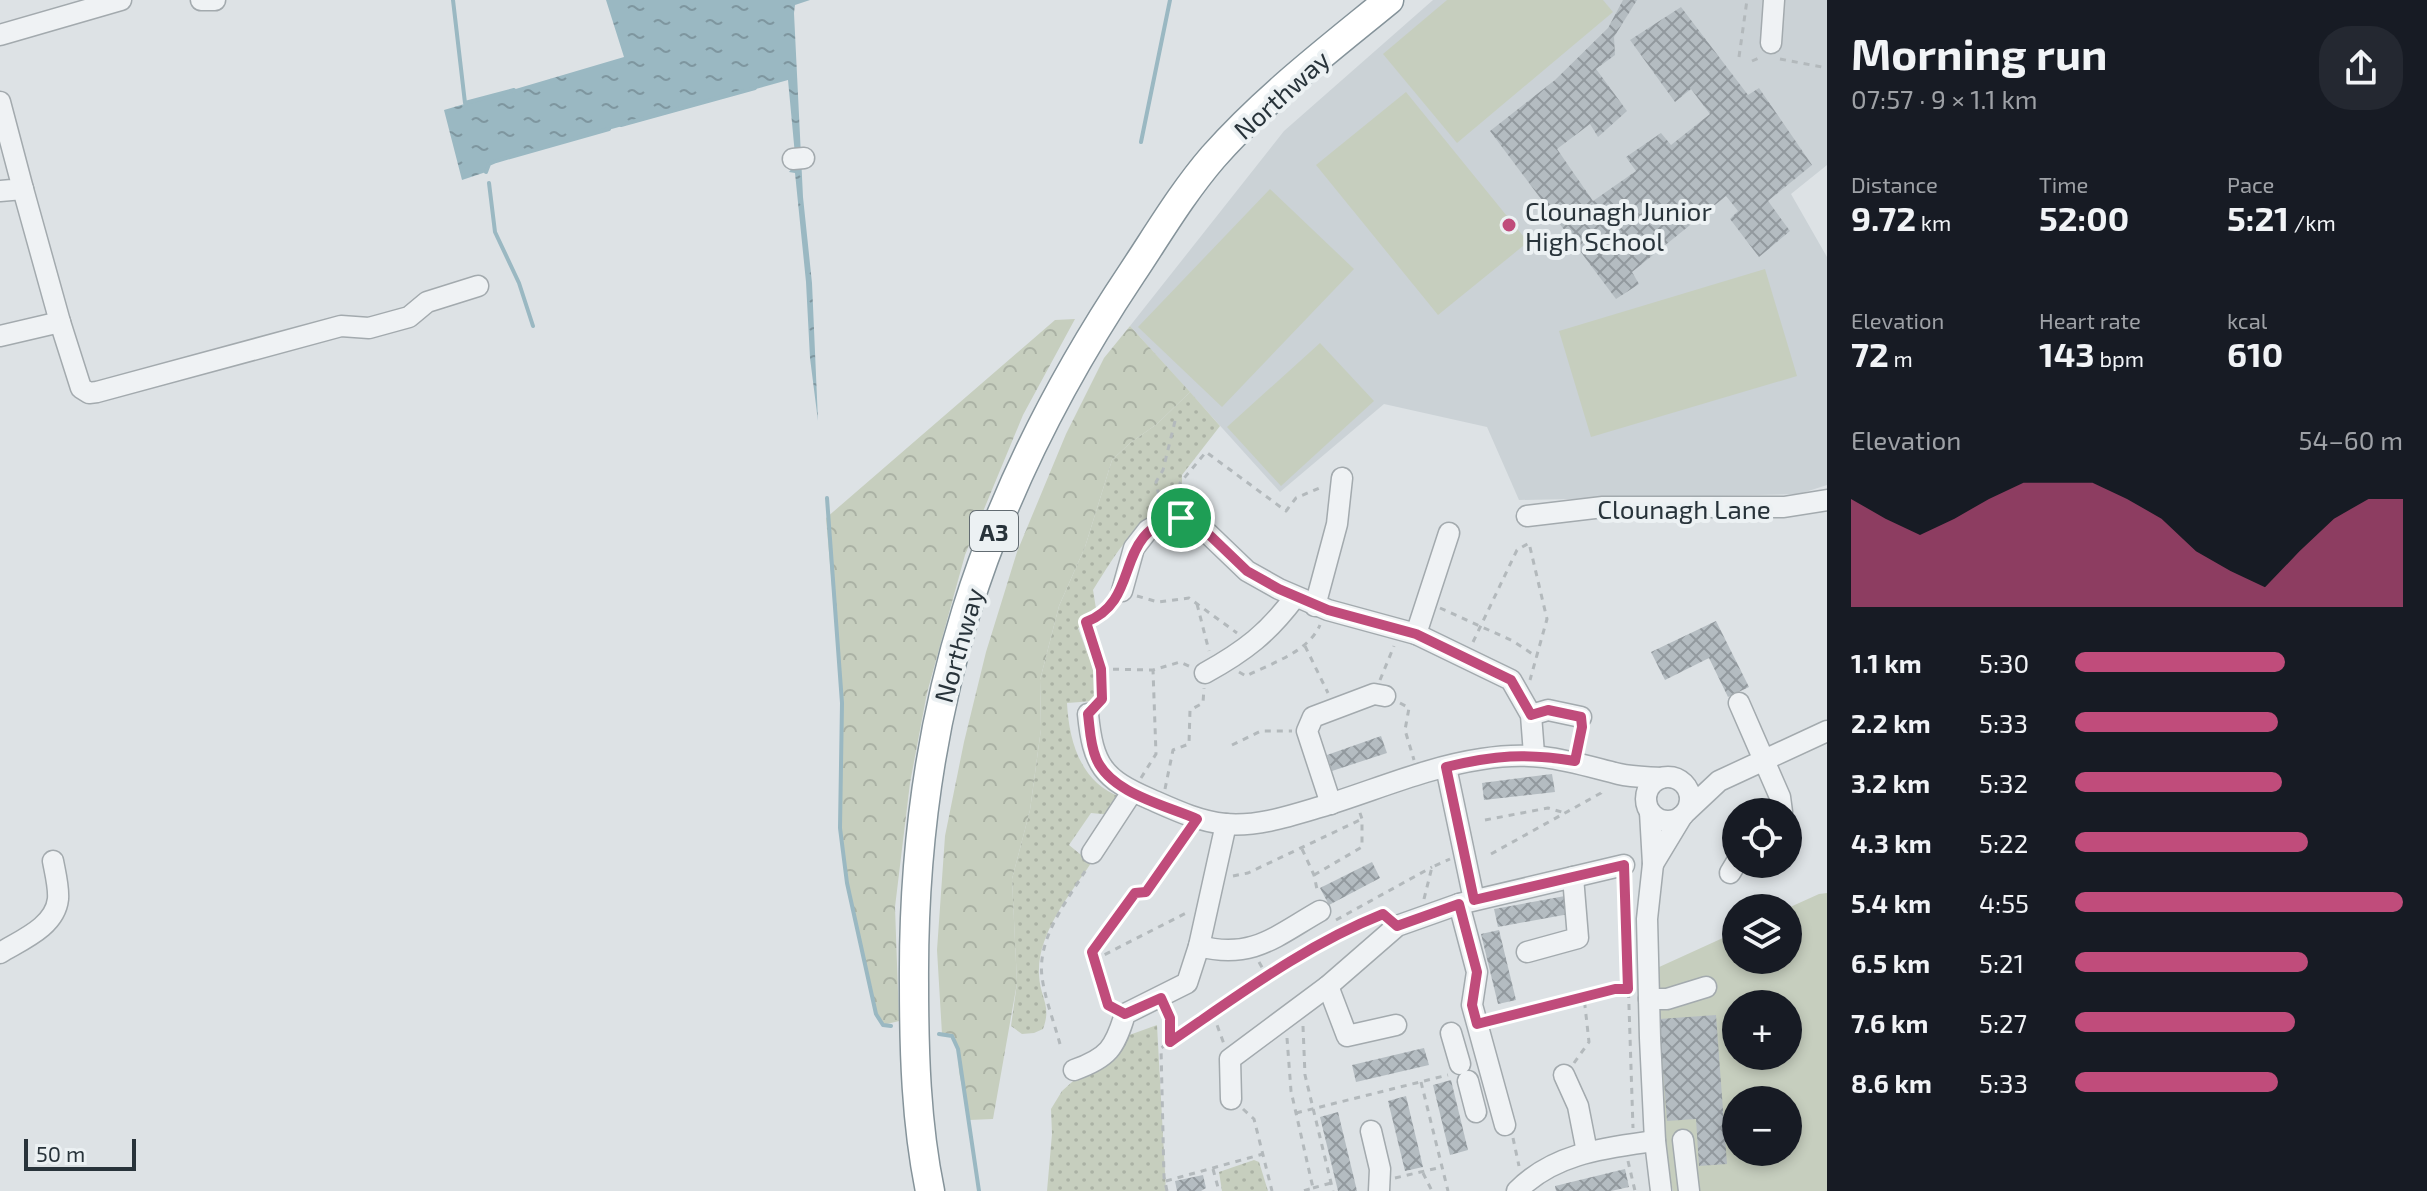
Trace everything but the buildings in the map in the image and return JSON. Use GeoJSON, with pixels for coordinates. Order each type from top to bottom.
{"type":"FeatureCollection","features":[{"type":"Feature","properties":{"kind":"highway","name":"Northway"},"geometry":{"type":"LineString","coordinates":[[930,1191],[917,1098],[914,1026],[913,935],[919,840],[932,743],[943,693],[963,620],[988,548],[1027,457],[1073,366],[1098,323],[1184,195],[1213,158],[1277,91],[1389,0]]}},
{"type":"Feature","properties":{"kind":"street"},"geometry":{"type":"LineString","coordinates":[[0,35],[121,0]]}},
{"type":"Feature","properties":{"kind":"street"},"geometry":{"type":"LineString","coordinates":[[201,0],[215,0]]}},
{"type":"Feature","properties":{"kind":"street"},"geometry":{"type":"LineString","coordinates":[[1769,53],[1774,0]]}},
{"type":"Feature","properties":{"kind":"street"},"geometry":{"type":"LineString","coordinates":[[0,102],[60,322],[81,388],[89,393],[341,326],[369,328],[409,317],[427,302],[478,286]]}},
{"type":"Feature","properties":{"kind":"street"},"geometry":{"type":"LineString","coordinates":[[0,191],[23,189]]}},
{"type":"Feature","properties":{"kind":"street"},"geometry":{"type":"LineString","coordinates":[[0,336],[60,322]]}},
{"type":"Feature","properties":{"kind":"street"},"geometry":{"type":"LineString","coordinates":[[1321,608],[1342,478]]}},
{"type":"Feature","properties":{"kind":"street","name":"Clounagh Lane"},"geometry":{"type":"LineString","coordinates":[[1536,519],[1603,507],[1784,507],[1827,500]]}},
{"type":"Feature","properties":{"kind":"street"},"geometry":{"type":"LineString","coordinates":[[1122,591],[1134,548],[1148,530],[1166,520],[1181,518],[1198,524],[1247,571],[1295,597],[1321,608],[1408,632],[1511,680],[1531,715],[1534,754]]}},
{"type":"Feature","properties":{"kind":"street"},"geometry":{"type":"LineString","coordinates":[[1408,632],[1426,602],[1449,533]]}},
{"type":"Feature","properties":{"kind":"street"},"geometry":{"type":"LineString","coordinates":[[1213,668],[1252,644],[1275,624],[1295,597]]}},
{"type":"Feature","properties":{"kind":"street"},"geometry":{"type":"LineString","coordinates":[[1331,804],[1307,731],[1313,717],[1380,695]]}},
{"type":"Feature","properties":{"kind":"street"},"geometry":{"type":"LineString","coordinates":[[1739,703],[1780,798]]}},
{"type":"Feature","properties":{"kind":"street"},"geometry":{"type":"LineString","coordinates":[[1531,715],[1548,710],[1581,717]]}},
{"type":"Feature","properties":{"kind":"street"},"geometry":{"type":"LineString","coordinates":[[1088,714],[1090,738],[1103,771],[1132,792],[1197,819],[1226,824],[1288,817],[1446,767],[1483,759],[1534,754],[1615,772],[1671,780],[1719,781]]}},
{"type":"Feature","properties":{"kind":"street"},"geometry":{"type":"LineString","coordinates":[[1653,864],[1685,814],[1719,781],[1827,731]]}},
{"type":"Feature","properties":{"kind":"street"},"geometry":{"type":"LineString","coordinates":[[1446,767],[1464,853],[1477,972],[1472,1005],[1505,1125]]}},
{"type":"Feature","properties":{"kind":"street"},"geometry":{"type":"LineString","coordinates":[[1615,772],[1661,821],[1668,822],[1685,814],[1690,797],[1671,780]]}},
{"type":"Feature","properties":{"kind":"street"},"geometry":{"type":"LineString","coordinates":[[1661,1191],[1655,1141],[1649,999],[1647,919],[1653,864],[1648,806],[1650,787],[1671,780]]}},
{"type":"Feature","properties":{"kind":"street"},"geometry":{"type":"LineString","coordinates":[[1092,853],[1132,792]]}},
{"type":"Feature","properties":{"kind":"street"},"geometry":{"type":"LineString","coordinates":[[1074,1070],[1095,1063],[1116,1044],[1125,1014],[1187,983],[1199,946],[1226,824]]}},
{"type":"Feature","properties":{"kind":"street"},"geometry":{"type":"LineString","coordinates":[[0,953],[42,928],[53,913],[58,899],[53,861]]}},
{"type":"Feature","properties":{"kind":"street"},"geometry":{"type":"LineString","coordinates":[[1231,1099],[1230,1059],[1328,986],[1397,926],[1424,914],[1467,902],[1621,866]]}},
{"type":"Feature","properties":{"kind":"street"},"geometry":{"type":"LineString","coordinates":[[1527,952],[1578,938],[1573,877]]}},
{"type":"Feature","properties":{"kind":"street"},"geometry":{"type":"LineString","coordinates":[[1199,946],[1218,951],[1251,949],[1320,911]]}},
{"type":"Feature","properties":{"kind":"street"},"geometry":{"type":"LineString","coordinates":[[1328,986],[1347,1036],[1396,1025]]}},
{"type":"Feature","properties":{"kind":"street"},"geometry":{"type":"LineString","coordinates":[[1649,999],[1667,999],[1706,987]]}},
{"type":"Feature","properties":{"kind":"street"},"geometry":{"type":"LineString","coordinates":[[1480,1034],[1463,1073],[1496,1093]]}},
{"type":"Feature","properties":{"kind":"street"},"geometry":{"type":"LineString","coordinates":[[1564,1075],[1578,1106],[1587,1152]]}},
{"type":"Feature","properties":{"kind":"street"},"geometry":{"type":"LineString","coordinates":[[1371,1131],[1380,1169],[1379,1186]]}},
{"type":"Feature","properties":{"kind":"street"},"geometry":{"type":"LineString","coordinates":[[1683,1140],[1687,1191]]}},
{"type":"Feature","properties":{"kind":"street"},"geometry":{"type":"LineString","coordinates":[[1522,1186],[1555,1162],[1587,1152],[1655,1141]]}},
{"type":"Feature","properties":{"kind":"path"},"geometry":{"type":"LineString","coordinates":[[1739,57],[1747,0]]}},
{"type":"Feature","properties":{"kind":"path"},"geometry":{"type":"LineString","coordinates":[[1752,61],[1769,53],[1827,68]]}},
{"type":"Feature","properties":{"kind":"path"},"geometry":{"type":"LineString","coordinates":[[1176,417],[1163,470],[1156,482],[1159,496],[1181,518]]}},
{"type":"Feature","properties":{"kind":"path"},"geometry":{"type":"LineString","coordinates":[[1181,518],[1180,483],[1206,452],[1286,511],[1296,498],[1342,478]]}},
{"type":"Feature","properties":{"kind":"path"},"geometry":{"type":"LineString","coordinates":[[1426,602],[1481,626],[1537,657],[1547,619],[1529,543],[1517,550],[1481,626],[1467,657]]}},
{"type":"Feature","properties":{"kind":"path"},"geometry":{"type":"LineString","coordinates":[[1088,714],[1102,699],[1101,669],[1086,622],[1101,617],[1122,591],[1158,602],[1189,598],[1252,644]]}},
{"type":"Feature","properties":{"kind":"path"},"geometry":{"type":"LineString","coordinates":[[1162,804],[1173,750],[1189,744],[1190,710],[1203,703],[1213,668],[1197,604]]}},
{"type":"Feature","properties":{"kind":"path"},"geometry":{"type":"LineString","coordinates":[[1101,669],[1153,670],[1180,662],[1246,676],[1315,638],[1321,608]]}},
{"type":"Feature","properties":{"kind":"path"},"geometry":{"type":"LineString","coordinates":[[1408,632],[1380,695],[1409,708],[1405,730],[1419,776]]}},
{"type":"Feature","properties":{"kind":"path"},"geometry":{"type":"LineString","coordinates":[[1305,646],[1336,708]]}},
{"type":"Feature","properties":{"kind":"path"},"geometry":{"type":"LineString","coordinates":[[1132,792],[1156,754],[1153,670]]}},
{"type":"Feature","properties":{"kind":"path"},"geometry":{"type":"LineString","coordinates":[[1232,745],[1261,731],[1307,731]]}},
{"type":"Feature","properties":{"kind":"path"},"geometry":{"type":"LineString","coordinates":[[1491,854],[1601,793],[1615,772]]}},
{"type":"Feature","properties":{"kind":"path"},"geometry":{"type":"LineString","coordinates":[[1314,875],[1362,847],[1362,819],[1354,797]]}},
{"type":"Feature","properties":{"kind":"path"},"geometry":{"type":"LineString","coordinates":[[1485,820],[1548,808],[1565,813]]}},
{"type":"Feature","properties":{"kind":"path"},"geometry":{"type":"LineString","coordinates":[[1125,1014],[1108,1005],[1092,952],[1135,893],[1146,892],[1197,819]]}},
{"type":"Feature","properties":{"kind":"path"},"geometry":{"type":"LineString","coordinates":[[1214,879],[1248,873],[1362,819]]}},
{"type":"Feature","properties":{"kind":"path"},"geometry":{"type":"LineString","coordinates":[[1302,849],[1314,875],[1320,911],[1336,920],[1432,867],[1464,853]]}},
{"type":"Feature","properties":{"kind":"path"},"geometry":{"type":"LineString","coordinates":[[1060,1044],[1042,976],[1043,960],[1051,926],[1090,864],[1092,853]]}},
{"type":"Feature","properties":{"kind":"path"},"geometry":{"type":"LineString","coordinates":[[1621,866],[1628,989],[1629,1145],[1635,1191]]}},
{"type":"Feature","properties":{"kind":"path"},"geometry":{"type":"LineString","coordinates":[[1424,914],[1424,893],[1432,867]]}},
{"type":"Feature","properties":{"kind":"path"},"geometry":{"type":"LineString","coordinates":[[1094,960],[1192,909]]}},
{"type":"Feature","properties":{"kind":"path"},"geometry":{"type":"LineString","coordinates":[[1167,1191],[1161,1048],[1303,952],[1354,925],[1383,914],[1397,926]]}},
{"type":"Feature","properties":{"kind":"path"},"geometry":{"type":"LineString","coordinates":[[1480,1034],[1584,997],[1628,989]]}},
{"type":"Feature","properties":{"kind":"path"},"geometry":{"type":"LineString","coordinates":[[1564,1075],[1589,1042],[1584,997]]}},
{"type":"Feature","properties":{"kind":"path"},"geometry":{"type":"LineString","coordinates":[[1161,998],[1170,1018],[1170,1042]]}},
{"type":"Feature","properties":{"kind":"path"},"geometry":{"type":"LineString","coordinates":[[1294,1012],[1305,1075],[1333,1191]]}},
{"type":"Feature","properties":{"kind":"path"},"geometry":{"type":"LineString","coordinates":[[1294,1012],[1291,1091],[1313,1188]]}},
{"type":"Feature","properties":{"kind":"path"},"geometry":{"type":"LineString","coordinates":[[1212,1013],[1230,1059]]}},
{"type":"Feature","properties":{"kind":"path"},"geometry":{"type":"LineString","coordinates":[[1296,1113],[1463,1073]]}},
{"type":"Feature","properties":{"kind":"path"},"geometry":{"type":"LineString","coordinates":[[1421,1082],[1448,1191]]}},
{"type":"Feature","properties":{"kind":"path"},"geometry":{"type":"LineString","coordinates":[[1231,1099],[1254,1119],[1272,1191]]}},
{"type":"Feature","properties":{"kind":"path"},"geometry":{"type":"LineString","coordinates":[[1505,1125],[1512,1131],[1522,1186]]}},
{"type":"Feature","properties":{"kind":"path"},"geometry":{"type":"LineString","coordinates":[[1165,1181],[1263,1154]]}},
{"type":"Feature","properties":{"kind":"path"},"geometry":{"type":"LineString","coordinates":[[1379,1186],[1442,1167]]}},
{"type":"Feature","properties":{"kind":"path"},"geometry":{"type":"LineString","coordinates":[[1213,1169],[1219,1191]]}},
{"type":"Feature","properties":{"kind":"path"},"geometry":{"type":"LineString","coordinates":[[1422,1172],[1432,1191]]}},
{"type":"Feature","properties":{"kind":"path"},"geometry":{"type":"LineString","coordinates":[[1303,1191],[1331,1183]]}},
{"type":"Feature","properties":{"kind":"shaded area","name":"Clounagh Junior High School"},"geometry":{"type":"Polygon","coordinates":[[[1433,0],[1827,0],[1827,165],[1791,194],[1827,257],[1827,485],[1799,494],[1519,500],[1487,427],[1384,404],[1280,492],[1130,326],[1284,131],[1433,0]]]}},
{"type":"Feature","properties":{"kind":"green space"},"geometry":{"type":"Polygon","coordinates":[[[1447,0],[1603,0],[1613,12],[1457,143],[1383,54],[1447,0]]]}},
{"type":"Feature","properties":{"kind":"green space"},"geometry":{"type":"Polygon","coordinates":[[[1406,92],[1528,242],[1438,315],[1316,165],[1406,92]]]}},
{"type":"Feature","properties":{"kind":"green space"},"geometry":{"type":"Polygon","coordinates":[[[1270,189],[1354,269],[1222,407],[1138,327],[1270,189]]]}},
{"type":"Feature","properties":{"kind":"green space"},"geometry":{"type":"Polygon","coordinates":[[[1765,269],[1797,376],[1591,437],[1559,331],[1765,269]]]}},
{"type":"Feature","properties":{"kind":"green space"},"geometry":{"type":"Polygon","coordinates":[[[1075,319],[1023,415],[965,555],[927,693],[910,783],[895,907],[899,1021],[883,1025],[876,1014],[847,883],[840,828],[842,703],[826,518],[1055,320],[1075,319]]]}},
{"type":"Feature","properties":{"kind":"green space"},"geometry":{"type":"Polygon","coordinates":[[[1130,326],[1190,392],[1157,424],[1112,460],[1085,547],[1059,606],[1040,680],[1041,729],[1030,810],[1012,879],[1017,983],[993,1119],[969,1120],[959,1072],[958,1049],[952,1036],[942,1034],[937,950],[945,836],[964,742],[986,652],[1017,552],[1066,434],[1104,358],[1130,326]]]}},
{"type":"Feature","properties":{"kind":"green space"},"geometry":{"type":"Polygon","coordinates":[[[1320,343],[1374,401],[1281,486],[1227,427],[1320,343]]]}},
{"type":"Feature","properties":{"kind":"green space"},"geometry":{"type":"Polygon","coordinates":[[[1190,392],[1220,426],[1182,475],[1182,504],[1151,519],[1129,538],[1093,590],[1098,621],[1078,628],[1095,673],[1094,701],[1067,703],[1074,746],[1096,782],[1121,797],[1111,815],[1091,813],[1069,845],[1091,863],[1056,915],[1043,944],[1039,975],[1046,1007],[1043,1029],[1022,1034],[1011,1026],[1017,983],[1012,879],[1030,810],[1041,729],[1040,680],[1059,606],[1085,547],[1112,460],[1157,424],[1190,392]]]}},
{"type":"Feature","properties":{"kind":"green space"},"geometry":{"type":"Polygon","coordinates":[[[1827,893],[1827,1191],[1673,1191],[1667,1167],[1657,968],[1722,938],[1722,974],[1802,974],[1802,902],[1827,893]]]}},
{"type":"Feature","properties":{"kind":"green space"},"geometry":{"type":"Polygon","coordinates":[[[1157,1025],[1166,1191],[1047,1191],[1051,1109],[1062,1091],[1121,1038],[1157,1025]]]}},
{"type":"Feature","properties":{"kind":"green space"},"geometry":{"type":"Polygon","coordinates":[[[1254,1160],[1259,1162],[1268,1191],[1222,1191],[1219,1172],[1254,1160]]]}},
{"type":"Feature","properties":{"kind":"water"},"geometry":{"type":"Polygon","coordinates":[[[606,0],[810,0],[795,5],[794,13],[818,421],[795,173],[789,172],[794,166],[795,155],[788,80],[496,161],[489,164],[486,172],[462,180],[444,110],[624,57],[606,0]]]}},
{"type":"Feature","properties":{"kind":"waterway"},"geometry":{"type":"LineString","coordinates":[[453,0],[465,103],[514,90]]}},
{"type":"Feature","properties":{"kind":"waterway"},"geometry":{"type":"LineString","coordinates":[[1141,142],[1170,0]]}},
{"type":"Feature","properties":{"kind":"waterway"},"geometry":{"type":"LineString","coordinates":[[621,125],[755,88]]}},
{"type":"Feature","properties":{"kind":"waterway"},"geometry":{"type":"LineString","coordinates":[[486,172],[489,164],[496,161],[609,129]]}},
{"type":"Feature","properties":{"kind":"waterway"},"geometry":{"type":"LineString","coordinates":[[489,183],[495,232],[519,283],[533,326]]}},
{"type":"Feature","properties":{"kind":"waterway"},"geometry":{"type":"LineString","coordinates":[[827,498],[842,703],[840,828],[847,883],[876,1014],[883,1025],[891,1026]]}},
{"type":"Feature","properties":{"kind":"waterway"},"geometry":{"type":"LineString","coordinates":[[939,1034],[952,1036],[958,1049],[979,1191]]}},
{"type":"Feature","properties":{"kind":"place","name":"Clounagh Junior High School"},"geometry":{"type":"Point","coordinates":[1509,225]}},
{"type":"Feature","properties":{"kind":"route"},"geometry":{"type":"LineString","coordinates":[[1181,518],[1198,524],[1247,571],[1279,589],[1315,606],[1416,634],[1511,680],[1531,715],[1548,710],[1581,717],[1575,761],[1534,754],[1483,759],[1446,767],[1474,900],[1624,865],[1628,989],[1615,989],[1477,1024],[1472,1005],[1477,972],[1459,904],[1397,926],[1383,914],[1354,925],[1303,952],[1170,1042],[1170,1018],[1161,998],[1125,1014],[1108,1005],[1092,952],[1135,893],[1146,892],[1197,819],[1132,792],[1103,771],[1090,738],[1088,714],[1102,699],[1101,669],[1086,622],[1101,617],[1122,591],[1134,548],[1148,530],[1166,520],[1181,518]]}}]}
